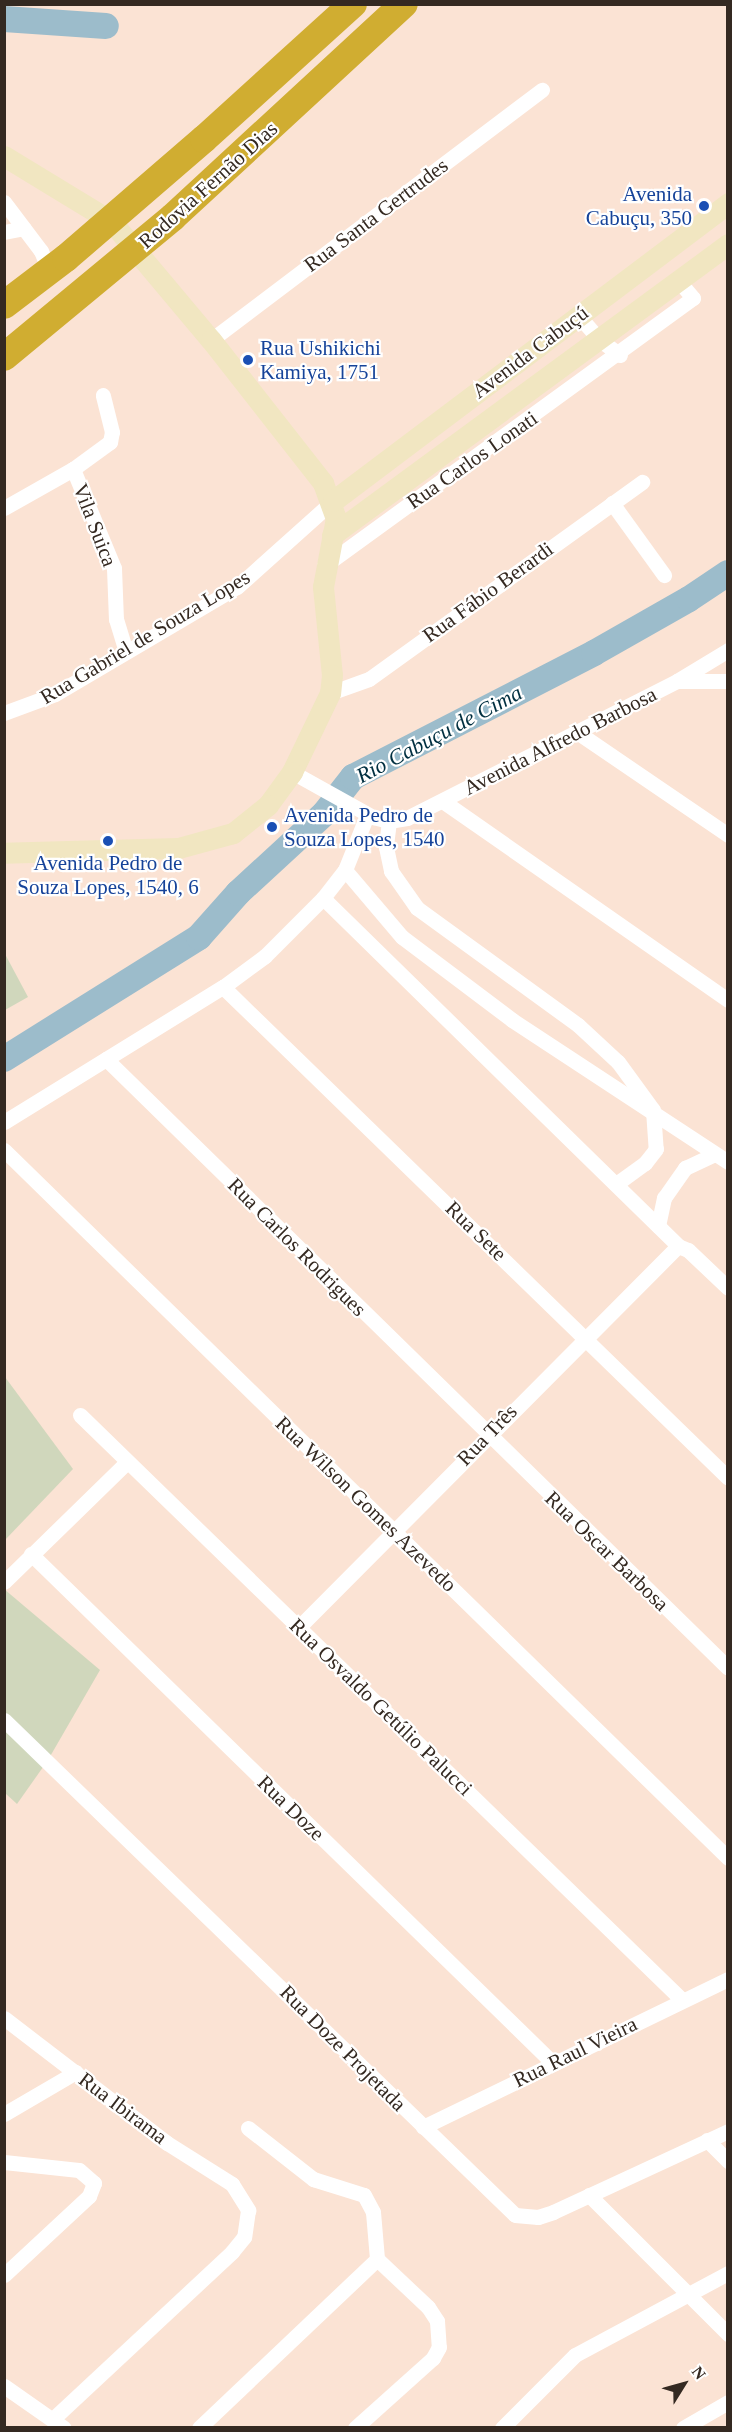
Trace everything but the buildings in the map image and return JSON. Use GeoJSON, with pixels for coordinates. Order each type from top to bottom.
{"type":"FeatureCollection","features":[{"type":"Feature","properties":{"kind":"highway","name":"Rodovia Fernão Dias"},"geometry":{"type":"LineString","coordinates":[[4,304],[57,264],[147,188],[352,4]]}},
{"type":"Feature","properties":{"kind":"highway","name":"Rodovia Fernão Dias"},"geometry":{"type":"LineString","coordinates":[[4,357],[78,299],[173,217],[404,4]]}},
{"type":"Feature","properties":{"kind":"main road"},"geometry":{"type":"LineString","coordinates":[[4,156],[111,221],[211,340],[323,483],[333,501],[336,518],[324,566],[332,675],[330,693],[292,772],[252,821],[213,840],[159,851],[8,850]]}},
{"type":"Feature","properties":{"kind":"main road","name":"Avenida Cabuçú"},"geometry":{"type":"LineString","coordinates":[[333,501],[728,202]]}},
{"type":"Feature","properties":{"kind":"main road","name":"Avenida Cabuçú"},"geometry":{"type":"LineString","coordinates":[[332,535],[728,244]]}},
{"type":"Feature","properties":{"kind":"street","name":"Rua Santa Gertrudes"},"geometry":{"type":"LineString","coordinates":[[211,340],[542,90]]}},
{"type":"Feature","properties":{"kind":"street"},"geometry":{"type":"LineString","coordinates":[[4,201],[24,228],[57,264]]}},
{"type":"Feature","properties":{"kind":"street"},"geometry":{"type":"LineString","coordinates":[[4,232],[24,228]]}},
{"type":"Feature","properties":{"kind":"street","name":"Rua Carlos Lonati"},"geometry":{"type":"LineString","coordinates":[[324,566],[620,355],[693,298],[678,280]]}},
{"type":"Feature","properties":{"kind":"street"},"geometry":{"type":"LineString","coordinates":[[578,315],[600,340],[620,355]]}},
{"type":"Feature","properties":{"kind":"street"},"geometry":{"type":"LineString","coordinates":[[4,507],[73,469],[112,438],[103,394]]}},
{"type":"Feature","properties":{"kind":"street","name":"Vila Suica"},"geometry":{"type":"LineString","coordinates":[[73,469],[114,568],[116,619],[126,652]]}},
{"type":"Feature","properties":{"kind":"street","name":"Rua Fábio Berardi"},"geometry":{"type":"LineString","coordinates":[[330,693],[369,679],[642,482]]}},
{"type":"Feature","properties":{"kind":"street","name":"Rua Gabriel de Souza Lopes"},"geometry":{"type":"LineString","coordinates":[[4,713],[55,694],[237,587],[333,501]]}},
{"type":"Feature","properties":{"kind":"street"},"geometry":{"type":"LineString","coordinates":[[612,503],[664,575]]}},
{"type":"Feature","properties":{"kind":"street","name":"Avenida Alfredo Barbosa"},"geometry":{"type":"LineString","coordinates":[[389,821],[407,818],[444,802],[677,681],[728,650]]}},
{"type":"Feature","properties":{"kind":"street"},"geometry":{"type":"LineString","coordinates":[[677,681],[727,681]]}},
{"type":"Feature","properties":{"kind":"street"},"geometry":{"type":"LineString","coordinates":[[578,732],[728,835]]}},
{"type":"Feature","properties":{"kind":"street"},"geometry":{"type":"LineString","coordinates":[[292,772],[361,812],[389,821],[387,847],[391,871],[417,908],[578,1025],[618,1062],[653,1110],[656,1149],[645,1163],[616,1184]]}},
{"type":"Feature","properties":{"kind":"street"},"geometry":{"type":"LineString","coordinates":[[444,802],[728,1000]]}},
{"type":"Feature","properties":{"kind":"street"},"geometry":{"type":"LineString","coordinates":[[4,1122],[223,987],[265,956],[323,898],[345,870],[361,812]]}},
{"type":"Feature","properties":{"kind":"street"},"geometry":{"type":"LineString","coordinates":[[345,870],[402,938],[512,1020],[653,1110],[721,1158]]}},
{"type":"Feature","properties":{"kind":"street"},"geometry":{"type":"LineString","coordinates":[[323,898],[678,1246],[688,1250],[728,1288]]}},
{"type":"Feature","properties":{"kind":"street","name":"Rua Sete"},"geometry":{"type":"LineString","coordinates":[[223,987],[728,1478]]}},
{"type":"Feature","properties":{"kind":"street","name":"Rua Carlos Rodrigues"},"geometry":{"type":"LineString","coordinates":[[106,1059],[487,1435]]}},
{"type":"Feature","properties":{"kind":"street","name":"Rua Wilson Gomes Azevedo"},"geometry":{"type":"LineString","coordinates":[[4,1150],[728,1858]]}},
{"type":"Feature","properties":{"kind":"street"},"geometry":{"type":"LineString","coordinates":[[658,1226],[664,1198],[685,1168],[721,1158]]}},
{"type":"Feature","properties":{"kind":"street","name":"Rua Três"},"geometry":{"type":"LineString","coordinates":[[299,1627],[584,1336],[678,1246]]}},
{"type":"Feature","properties":{"kind":"street","name":"Rua Osvaldo Getúlio Palucci"},"geometry":{"type":"LineString","coordinates":[[80,1415],[682,2000]]}},
{"type":"Feature","properties":{"kind":"street","name":"Rua Oscar Barbosa"},"geometry":{"type":"LineString","coordinates":[[487,1435],[728,1668]]}},
{"type":"Feature","properties":{"kind":"street"},"geometry":{"type":"LineString","coordinates":[[4,1582],[127,1462]]}},
{"type":"Feature","properties":{"kind":"street","name":"Rua Doze"},"geometry":{"type":"LineString","coordinates":[[31,1554],[552,2062]]}},
{"type":"Feature","properties":{"kind":"street","name":"Rua Doze Projetada"},"geometry":{"type":"LineString","coordinates":[[4,1720],[515,2215],[538,2217],[728,2131]]}},
{"type":"Feature","properties":{"kind":"street","name":"Rua Raul Vieira"},"geometry":{"type":"LineString","coordinates":[[423,2127],[552,2062],[728,1979]]}},
{"type":"Feature","properties":{"kind":"street","name":"Rua Ibirama"},"geometry":{"type":"LineString","coordinates":[[4,2018],[167,2143],[232,2184],[243,2196],[248,2223],[244,2237],[232,2252],[58,2423]]}},
{"type":"Feature","properties":{"kind":"street"},"geometry":{"type":"LineString","coordinates":[[4,2114],[76,2072]]}},
{"type":"Feature","properties":{"kind":"street"},"geometry":{"type":"LineString","coordinates":[[248,2128],[313,2179],[364,2195],[373,2212],[377,2259],[428,2307],[438,2321],[440,2347],[433,2358],[355,2427]]}},
{"type":"Feature","properties":{"kind":"street"},"geometry":{"type":"LineString","coordinates":[[707,2140],[728,2161]]}},
{"type":"Feature","properties":{"kind":"street"},"geometry":{"type":"LineString","coordinates":[[4,2162],[79,2170],[94,2183],[88,2196],[4,2275]]}},
{"type":"Feature","properties":{"kind":"street"},"geometry":{"type":"LineString","coordinates":[[589,2195],[728,2334]]}},
{"type":"Feature","properties":{"kind":"street"},"geometry":{"type":"LineString","coordinates":[[199,2427],[377,2259]]}},
{"type":"Feature","properties":{"kind":"street"},"geometry":{"type":"LineString","coordinates":[[502,2427],[575,2355],[728,2273]]}},
{"type":"Feature","properties":{"kind":"street"},"geometry":{"type":"LineString","coordinates":[[4,2386],[58,2423]]}},
{"type":"Feature","properties":{"kind":"street"},"geometry":{"type":"LineString","coordinates":[[683,2427],[728,2402]]}},
{"type":"Feature","properties":{"kind":"green space"},"geometry":{"type":"Polygon","coordinates":[[[5,954],[28,997],[4,1010],[5,954]]]}},
{"type":"Feature","properties":{"kind":"green space"},"geometry":{"type":"Polygon","coordinates":[[[5,1377],[73,1469],[5,1540],[5,1377]]]}},
{"type":"Feature","properties":{"kind":"green space"},"geometry":{"type":"Polygon","coordinates":[[[4,1589],[100,1670],[48,1760],[17,1804],[5,1793],[4,1589]]]}},
{"type":"Feature","properties":{"kind":"waterway"},"geometry":{"type":"LineString","coordinates":[[4,19],[106,26]]}},
{"type":"Feature","properties":{"kind":"waterway","name":"Rio Cabuçu de Cima"},"geometry":{"type":"LineString","coordinates":[[4,1059],[199,937],[238,893],[324,814],[353,777],[594,653],[689,599],[728,573]]}},
{"type":"Feature","properties":{"kind":"place","name":"Avenida Cabuçu, 350"},"geometry":{"type":"Point","coordinates":[704,206]}},
{"type":"Feature","properties":{"kind":"place","name":"Rua Ushikichi Kamiya, 1751"},"geometry":{"type":"Point","coordinates":[248,360]}},
{"type":"Feature","properties":{"kind":"place","name":"Avenida Pedro de Souza Lopes, 1540"},"geometry":{"type":"Point","coordinates":[272,827]}},
{"type":"Feature","properties":{"kind":"place","name":"Avenida Pedro de Souza Lopes, 1540, 6"},"geometry":{"type":"Point","coordinates":[108,841]}}]}
